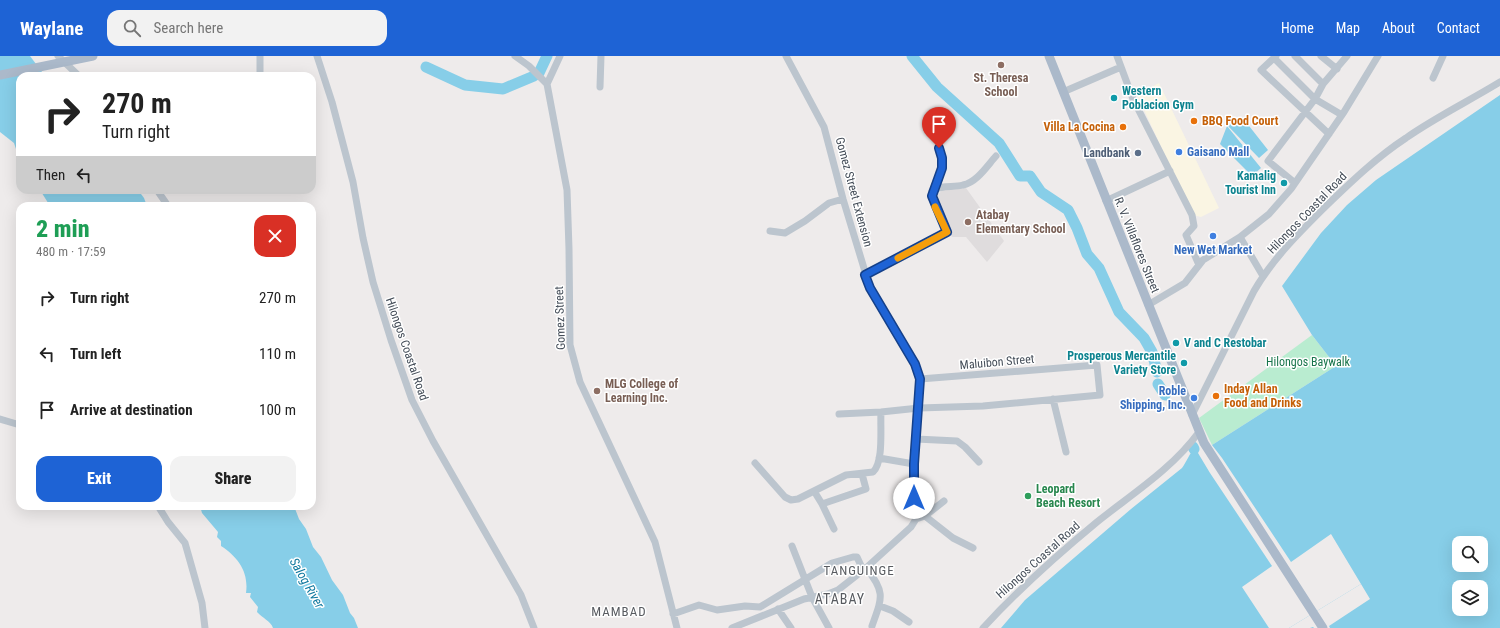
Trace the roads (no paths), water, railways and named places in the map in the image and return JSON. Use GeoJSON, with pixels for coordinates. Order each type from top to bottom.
{"type":"FeatureCollection","features":[{"type":"Feature","properties":{"kind":"main road"},"geometry":{"type":"LineString","coordinates":[[0,75],[93,56]]}},
{"type":"Feature","properties":{"kind":"main road","name":"R. V. Villaflores Street"},"geometry":{"type":"LineString","coordinates":[[1049,56],[1204,443],[1322,628]]}},
{"type":"Feature","properties":{"kind":"street"},"geometry":{"type":"LineString","coordinates":[[58,56],[75,72]]}},
{"type":"Feature","properties":{"kind":"street"},"geometry":{"type":"LineString","coordinates":[[260,56],[260,72]]}},
{"type":"Feature","properties":{"kind":"street","name":"Hilongos Coastal Road"},"geometry":{"type":"LineString","coordinates":[[317,56],[332,102],[353,182],[373,282],[412,400],[433,441],[521,595],[534,628]]}},
{"type":"Feature","properties":{"kind":"street"},"geometry":{"type":"LineString","coordinates":[[515,56],[547,84],[560,56]]}},
{"type":"Feature","properties":{"kind":"street"},"geometry":{"type":"LineString","coordinates":[[600,87],[601,56]]}},
{"type":"Feature","properties":{"kind":"street","name":"Gomez Street Extension"},"geometry":{"type":"LineString","coordinates":[[786,56],[824,127],[843,199],[870,288],[915,364],[920,379],[914,464],[914,498],[916,519]]}},
{"type":"Feature","properties":{"kind":"street"},"geometry":{"type":"LineString","coordinates":[[1295,56],[1323,84]]}},
{"type":"Feature","properties":{"kind":"street"},"geometry":{"type":"LineString","coordinates":[[1321,56],[1337,69]]}},
{"type":"Feature","properties":{"kind":"street"},"geometry":{"type":"LineString","coordinates":[[1295,183],[1268,161],[1315,99],[1323,84],[1347,56]]}},
{"type":"Feature","properties":{"kind":"street"},"geometry":{"type":"LineString","coordinates":[[1148,305],[1185,282],[1203,260],[1240,237],[1269,214],[1295,183],[1329,134],[1378,56]]}},
{"type":"Feature","properties":{"kind":"street"},"geometry":{"type":"LineString","coordinates":[[1433,78],[1443,56]]}},
{"type":"Feature","properties":{"kind":"street"},"geometry":{"type":"LineString","coordinates":[[1118,57],[1133,99],[1192,215],[1194,226],[1186,235],[1199,265]]}},
{"type":"Feature","properties":{"kind":"street"},"geometry":{"type":"LineString","coordinates":[[1329,134],[1261,70],[1275,57],[1315,99],[1342,115]]}},
{"type":"Feature","properties":{"kind":"street"},"geometry":{"type":"LineString","coordinates":[[1063,92],[1120,66]]}},
{"type":"Feature","properties":{"kind":"street","name":"Hilongos Coastal Road"},"geometry":{"type":"LineString","coordinates":[[1192,416],[1212,378],[1247,304],[1263,276],[1282,252],[1315,217],[1384,154],[1406,138],[1500,82]]}},
{"type":"Feature","properties":{"kind":"street","name":"Gomez Street"},"geometry":{"type":"LineString","coordinates":[[547,84],[567,190],[570,345],[580,382],[655,542],[677,628]]}},
{"type":"Feature","properties":{"kind":"street"},"geometry":{"type":"LineString","coordinates":[[865,275],[947,232],[933,201],[932,191],[942,168],[942,158],[939,148]]}},
{"type":"Feature","properties":{"kind":"street"},"geometry":{"type":"LineString","coordinates":[[932,191],[942,187],[966,184],[982,172],[996,156]]}},
{"type":"Feature","properties":{"kind":"street"},"geometry":{"type":"LineString","coordinates":[[1106,201],[1170,171]]}},
{"type":"Feature","properties":{"kind":"street"},"geometry":{"type":"LineString","coordinates":[[770,231],[785,233],[805,221],[829,203],[843,199]]}},
{"type":"Feature","properties":{"kind":"street"},"geometry":{"type":"LineString","coordinates":[[1240,237],[1263,276]]}},
{"type":"Feature","properties":{"kind":"street","name":"Maluibon Street"},"geometry":{"type":"LineString","coordinates":[[920,379],[1097,365],[1100,395],[1053,399]]}},
{"type":"Feature","properties":{"kind":"street"},"geometry":{"type":"LineString","coordinates":[[839,414],[919,408],[984,406],[1053,399],[1066,452]]}},
{"type":"Feature","properties":{"kind":"street"},"geometry":{"type":"LineString","coordinates":[[755,463],[785,497],[794,500],[846,475],[873,472],[876,470],[879,458],[881,412]]}},
{"type":"Feature","properties":{"kind":"street"},"geometry":{"type":"LineString","coordinates":[[0,419],[16,424]]}},
{"type":"Feature","properties":{"kind":"street","name":"Hilongos Coastal Road"},"geometry":{"type":"LineString","coordinates":[[983,628],[1058,555],[1175,460],[1189,446],[1199,432]]}},
{"type":"Feature","properties":{"kind":"street"},"geometry":{"type":"LineString","coordinates":[[916,439],[957,441],[966,447],[979,462]]}},
{"type":"Feature","properties":{"kind":"street"},"geometry":{"type":"LineString","coordinates":[[879,458],[914,464]]}},
{"type":"Feature","properties":{"kind":"street"},"geometry":{"type":"LineString","coordinates":[[822,504],[866,489],[862,474]]}},
{"type":"Feature","properties":{"kind":"street"},"geometry":{"type":"LineString","coordinates":[[814,491],[834,529]]}},
{"type":"Feature","properties":{"kind":"street"},"geometry":{"type":"LineString","coordinates":[[732,628],[804,599],[828,594],[838,590],[911,527],[916,519],[925,516],[944,501]]}},
{"type":"Feature","properties":{"kind":"street"},"geometry":{"type":"LineString","coordinates":[[160,510],[185,543],[202,603],[205,628]]}},
{"type":"Feature","properties":{"kind":"street"},"geometry":{"type":"LineString","coordinates":[[925,516],[953,538],[973,548]]}},
{"type":"Feature","properties":{"kind":"street"},"geometry":{"type":"LineString","coordinates":[[792,546],[812,597],[829,628]]}},
{"type":"Feature","properties":{"kind":"street"},"geometry":{"type":"LineString","coordinates":[[673,614],[699,605],[717,610],[745,606],[760,607],[805,581],[832,563],[853,556],[857,557],[864,569],[877,583],[880,593],[880,606],[872,626]]}},
{"type":"Feature","properties":{"kind":"street"},"geometry":{"type":"LineString","coordinates":[[880,606],[893,611],[909,622]]}},
{"type":"Feature","properties":{"kind":"street"},"geometry":{"type":"LineString","coordinates":[[778,609],[791,628]]}},
{"type":"Feature","properties":{"kind":"water"},"geometry":{"type":"Polygon","coordinates":[[[0,56],[30,56],[42,72],[16,72],[16,149],[14,143],[0,132],[0,56]]]}},
{"type":"Feature","properties":{"kind":"water"},"geometry":{"type":"Polygon","coordinates":[[[1500,95],[1500,628],[1289,628],[1361,584],[1331,534],[1291,562],[1212,445],[1336,366],[1312,335],[1282,286],[1321,233],[1347,205],[1376,180],[1500,95]]]}},
{"type":"Feature","properties":{"kind":"water"},"geometry":{"type":"Polygon","coordinates":[[[1242,117],[1268,150],[1259,158],[1228,126],[1242,117]]]}},
{"type":"Feature","properties":{"kind":"water"},"geometry":{"type":"Polygon","coordinates":[[[1227,126],[1261,168],[1252,176],[1220,144],[1227,126]]]}},
{"type":"Feature","properties":{"kind":"water"},"geometry":{"type":"Polygon","coordinates":[[[42,194],[141,194],[146,202],[48,202],[42,194]]]}},
{"type":"Feature","properties":{"kind":"water"},"geometry":{"type":"Polygon","coordinates":[[[1195,448],[1272,566],[1242,587],[1269,628],[1001,628],[1025,600],[1131,509],[1182,468],[1195,448]]]}},
{"type":"Feature","properties":{"kind":"water","name":"Salog River"},"geometry":{"type":"Polygon","coordinates":[[[201,510],[296,510],[299,519],[306,529],[313,547],[321,557],[332,580],[343,595],[358,628],[273,628],[270,623],[257,612],[258,607],[250,597],[251,593],[246,593],[246,578],[241,566],[227,550],[221,546],[221,541],[217,537],[218,532],[201,510]]]}},
{"type":"Feature","properties":{"kind":"waterway"},"geometry":{"type":"LineString","coordinates":[[539,73],[547,56]]}},
{"type":"Feature","properties":{"kind":"waterway"},"geometry":{"type":"LineString","coordinates":[[912,56],[937,87],[999,143],[1020,176],[1030,176],[1041,192],[1068,210],[1087,254],[1099,268],[1119,312],[1144,338],[1152,352],[1157,372]]}},
{"type":"Feature","properties":{"kind":"waterway"},"geometry":{"type":"LineString","coordinates":[[426,67],[465,85],[503,89],[534,76]]}},
{"type":"Feature","properties":{"kind":"waterway"},"geometry":{"type":"LineString","coordinates":[[1158,384],[1165,395]]}},
{"type":"Feature","properties":{"kind":"place","name":"St. Theresa School"},"geometry":{"type":"Point","coordinates":[1001,65]}},
{"type":"Feature","properties":{"kind":"place","name":"Western Poblacion Gym"},"geometry":{"type":"Point","coordinates":[1114,98]}},
{"type":"Feature","properties":{"kind":"place","name":"BBQ Food Court"},"geometry":{"type":"Point","coordinates":[1194,121]}},
{"type":"Feature","properties":{"kind":"place","name":"Villa La Cocina"},"geometry":{"type":"Point","coordinates":[1123,127]}},
{"type":"Feature","properties":{"kind":"place","name":"Gaisano Mall"},"geometry":{"type":"Point","coordinates":[1179,152]}},
{"type":"Feature","properties":{"kind":"place","name":"Landbank"},"geometry":{"type":"Point","coordinates":[1138,153]}},
{"type":"Feature","properties":{"kind":"place","name":"Kamalig Tourist Inn"},"geometry":{"type":"Point","coordinates":[1284,183]}},
{"type":"Feature","properties":{"kind":"place","name":"Atabay Elementary School"},"geometry":{"type":"Point","coordinates":[968,222]}},
{"type":"Feature","properties":{"kind":"place","name":"New Wet Market"},"geometry":{"type":"Point","coordinates":[1213,236]}},
{"type":"Feature","properties":{"kind":"place","name":"V and C Restobar"},"geometry":{"type":"Point","coordinates":[1176,343]}},
{"type":"Feature","properties":{"kind":"place","name":"Prosperous Mercantile Variety Store"},"geometry":{"type":"Point","coordinates":[1184,363]}},
{"type":"Feature","properties":{"kind":"place","name":"MLG College of Learning Inc."},"geometry":{"type":"Point","coordinates":[597,391]}},
{"type":"Feature","properties":{"kind":"place","name":"Inday Allan Food and Drinks"},"geometry":{"type":"Point","coordinates":[1216,396]}},
{"type":"Feature","properties":{"kind":"place","name":"Roble Shipping, Inc."},"geometry":{"type":"Point","coordinates":[1194,398]}},
{"type":"Feature","properties":{"kind":"place","name":"Leopard Beach Resort"},"geometry":{"type":"Point","coordinates":[1028,496]}},
{"type":"Feature","properties":{"kind":"district","name":"TANGUINGE"},"geometry":{"type":"Point","coordinates":[859,570]}},
{"type":"Feature","properties":{"kind":"district","name":"ATABAY"},"geometry":{"type":"Point","coordinates":[840,599]}},
{"type":"Feature","properties":{"kind":"district","name":"MAMBAD"},"geometry":{"type":"Point","coordinates":[619,611]}},
{"type":"Feature","properties":{"kind":"park label","name":"Hilongos Baywalk"},"geometry":{"type":"Point","coordinates":[1308,362]}}]}
